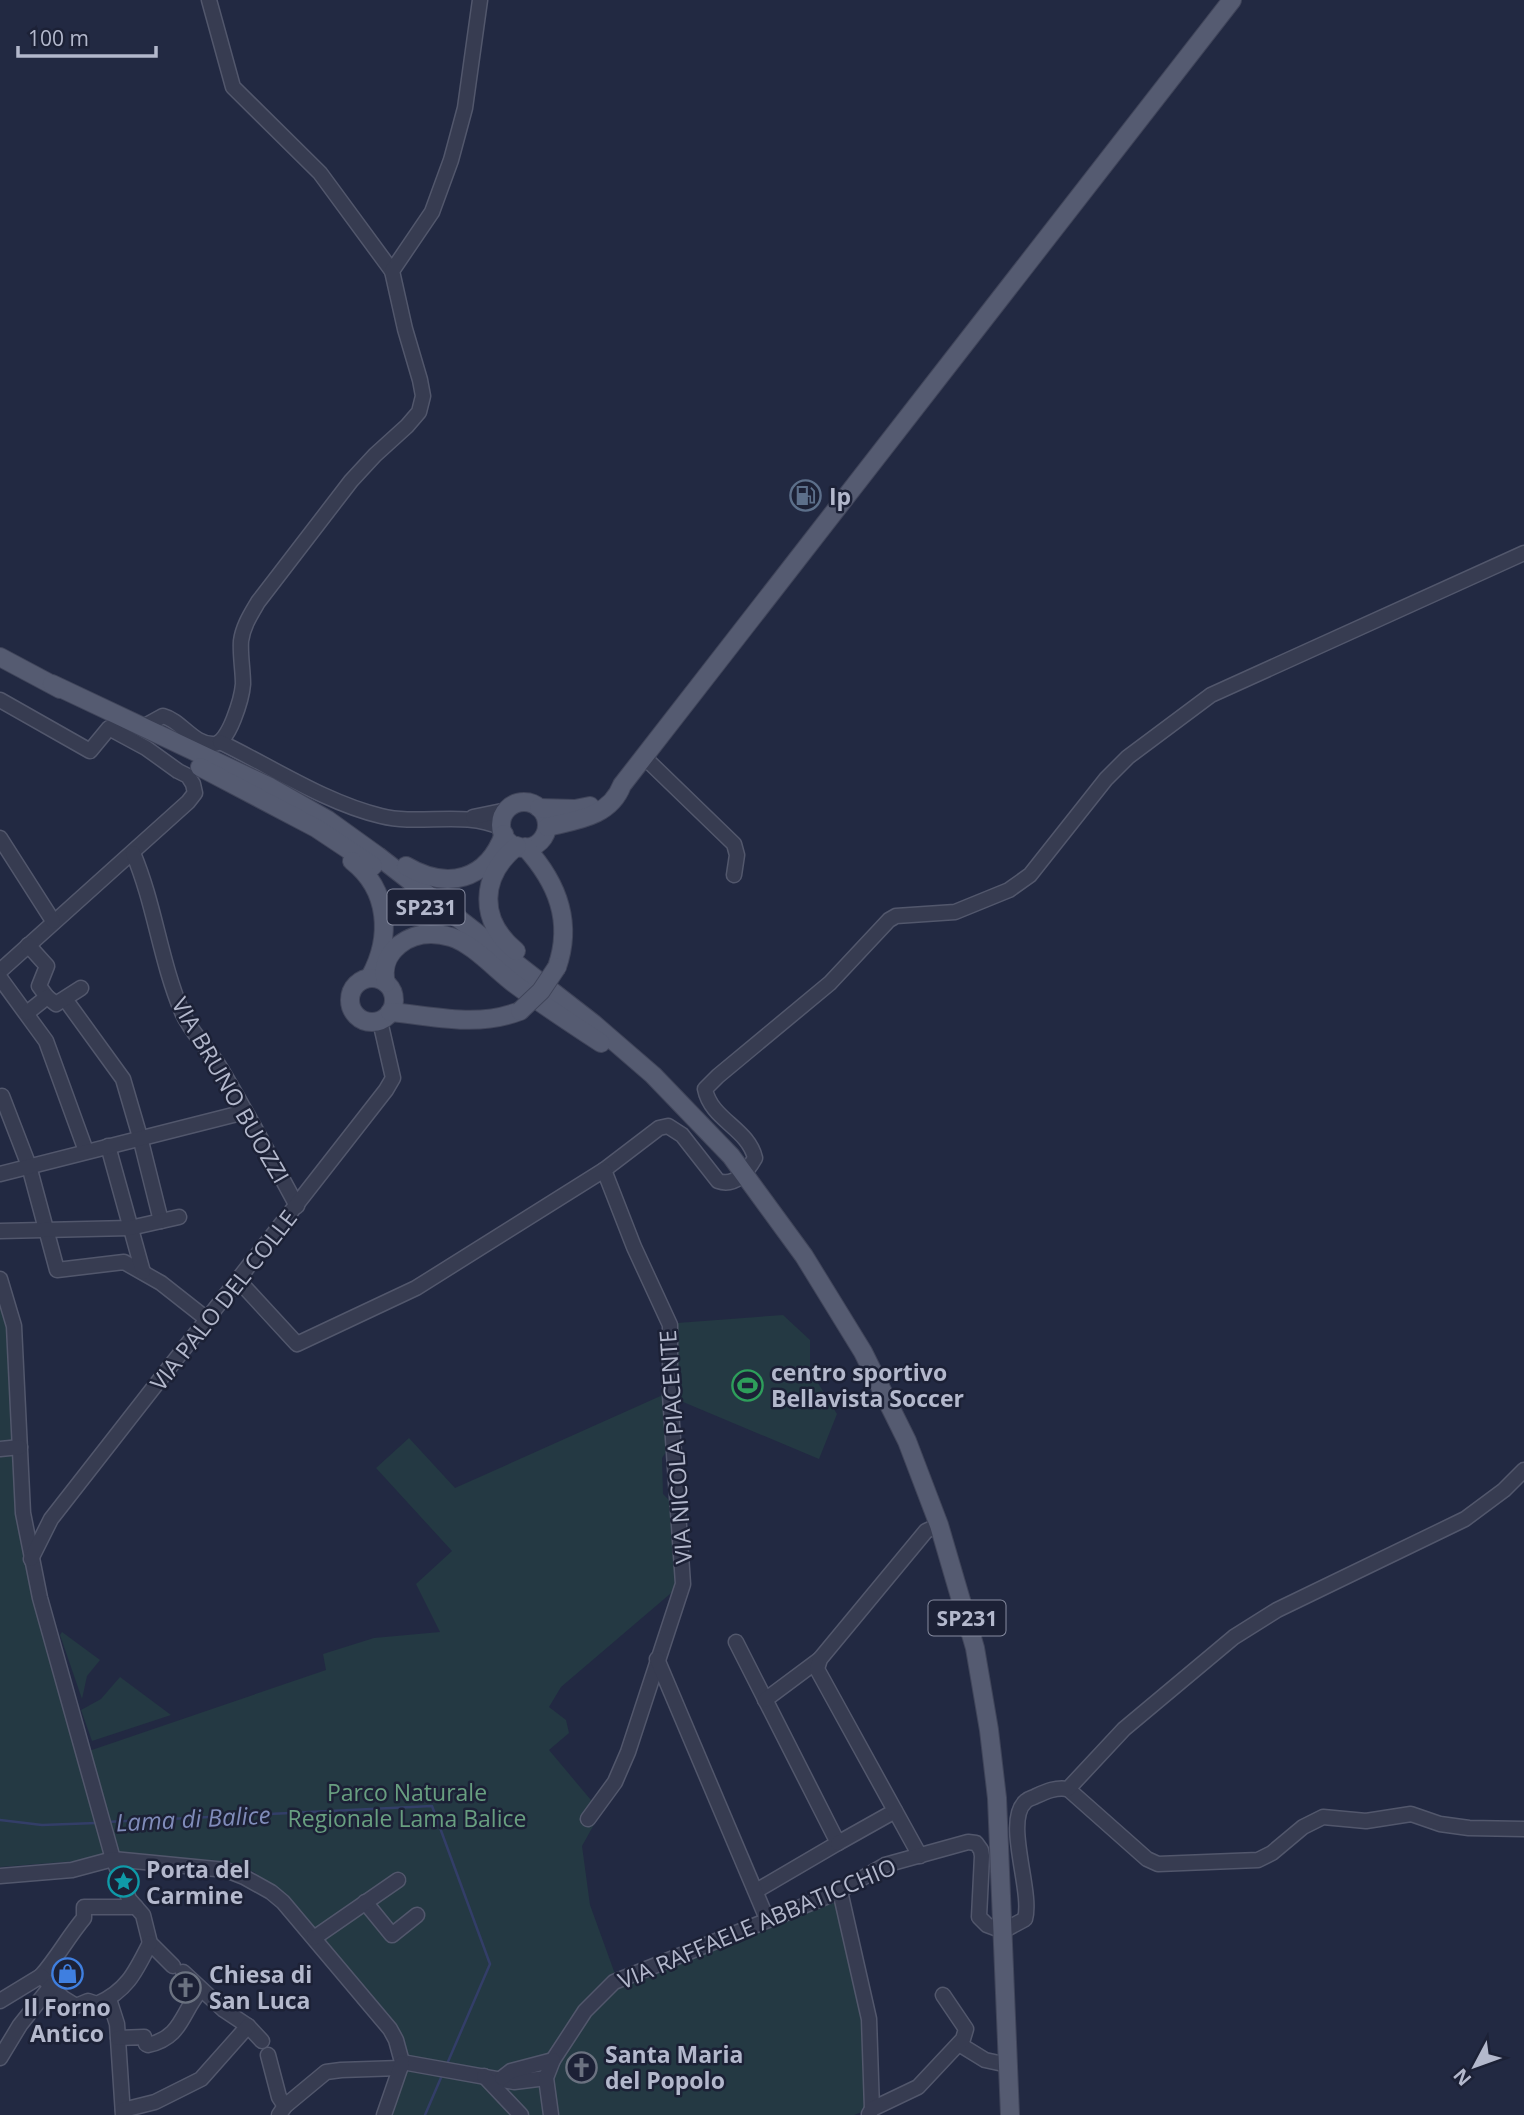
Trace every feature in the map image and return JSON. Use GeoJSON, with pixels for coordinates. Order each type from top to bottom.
{"type":"FeatureCollection","features":[{"type":"Feature","properties":{"kind":"main road"},"geometry":{"type":"LineString","coordinates":[[635,1058],[600,1017],[511,947],[494,924],[488,896],[489,883],[498,865],[521,847],[536,844],[546,831],[597,814],[619,793],[643,757],[1232,0]]}},
{"type":"Feature","properties":{"kind":"main road","name":"SP231"},"geometry":{"type":"LineString","coordinates":[[0,657],[278,791],[348,833],[524,968],[635,1058],[731,1156],[804,1256],[863,1352],[907,1441],[939,1525],[969,1627],[986,1712],[997,1798],[1010,2115]]}},
{"type":"Feature","properties":{"kind":"main road","name":"SP231"},"geometry":{"type":"LineString","coordinates":[[52,684],[155,748],[222,778],[316,828],[363,859],[600,1043],[662,1096],[743,1176]]}},
{"type":"Feature","properties":{"kind":"main road"},"geometry":{"type":"LineString","coordinates":[[203,755],[262,777],[294,794],[354,829],[405,866],[430,878],[458,878],[484,866],[493,856],[504,824],[519,803],[526,802],[539,808],[562,810],[587,807],[622,785]]}},
{"type":"Feature","properties":{"kind":"main road"},"geometry":{"type":"LineString","coordinates":[[222,778],[354,862],[370,878],[379,897],[385,930],[378,980]]}},
{"type":"Feature","properties":{"kind":"main road"},"geometry":{"type":"LineString","coordinates":[[539,808],[545,816],[548,877]]}},
{"type":"Feature","properties":{"kind":"main road"},"geometry":{"type":"LineString","coordinates":[[384,1014],[391,988],[378,980],[356,983],[349,996],[352,1011],[364,1021],[384,1014],[472,1021],[520,1011],[541,991],[557,967],[564,940],[559,902],[548,877],[521,847],[512,843],[504,824]]}},
{"type":"Feature","properties":{"kind":"main road"},"geometry":{"type":"LineString","coordinates":[[378,980],[387,958],[403,942],[416,935],[452,937],[515,985],[600,1043]]}},
{"type":"Feature","properties":{"kind":"street"},"geometry":{"type":"LineString","coordinates":[[209,0],[233,87],[320,173],[392,271],[423,396],[419,412],[351,481],[258,602],[245,624],[241,641],[243,686],[231,727],[220,743]]}},
{"type":"Feature","properties":{"kind":"street"},"geometry":{"type":"LineString","coordinates":[[392,271],[432,212],[451,160],[465,108],[480,0]]}},
{"type":"Feature","properties":{"kind":"street"},"geometry":{"type":"LineString","coordinates":[[239,1281],[297,1344],[416,1288],[604,1170],[659,1128],[668,1126],[682,1135],[718,1181],[726,1183],[743,1176],[755,1158],[752,1145],[708,1103],[705,1089],[830,982],[890,920],[896,916],[955,912],[1009,890],[1030,875],[1128,757],[1212,695],[1524,553]]}},
{"type":"Feature","properties":{"kind":"street"},"geometry":{"type":"LineString","coordinates":[[0,700],[90,751],[109,728],[155,748],[188,776],[194,784],[195,793],[0,971]]}},
{"type":"Feature","properties":{"kind":"street"},"geometry":{"type":"LineString","coordinates":[[143,727],[163,716],[176,721],[195,738],[220,743],[322,794],[378,816],[416,821],[468,818],[504,824]]}},
{"type":"Feature","properties":{"kind":"street"},"geometry":{"type":"LineString","coordinates":[[643,757],[734,844],[737,855],[734,875]]}},
{"type":"Feature","properties":{"kind":"street"},"geometry":{"type":"LineString","coordinates":[[0,838],[53,921]]}},
{"type":"Feature","properties":{"kind":"street","name":"VIA BRUNO BUOZZI"},"geometry":{"type":"LineString","coordinates":[[133,852],[147,885],[169,975],[183,1014],[197,1038],[220,1067],[297,1206]]}},
{"type":"Feature","properties":{"kind":"street"},"geometry":{"type":"LineString","coordinates":[[28,945],[47,966],[39,986],[47,997],[56,1004],[81,988]]}},
{"type":"Feature","properties":{"kind":"street"},"geometry":{"type":"LineString","coordinates":[[0,978],[46,1041],[86,1151]]}},
{"type":"Feature","properties":{"kind":"street"},"geometry":{"type":"LineString","coordinates":[[27,1013],[47,997]]}},
{"type":"Feature","properties":{"kind":"street"},"geometry":{"type":"LineString","coordinates":[[65,999],[123,1079],[161,1221]]}},
{"type":"Feature","properties":{"kind":"street","name":"VIA PALO DEL COLLE"},"geometry":{"type":"LineString","coordinates":[[31,1559],[51,1519],[386,1090],[393,1078],[384,1044],[384,1014]]}},
{"type":"Feature","properties":{"kind":"street"},"geometry":{"type":"LineString","coordinates":[[2,1096],[29,1166],[57,1270],[124,1262],[161,1283],[208,1320]]}},
{"type":"Feature","properties":{"kind":"street"},"geometry":{"type":"LineString","coordinates":[[0,1174],[245,1112]]}},
{"type":"Feature","properties":{"kind":"street"},"geometry":{"type":"LineString","coordinates":[[107,1146],[143,1272]]}},
{"type":"Feature","properties":{"kind":"street","name":"VIA NICOLA PIACENTE"},"geometry":{"type":"LineString","coordinates":[[588,1819],[615,1782],[628,1752],[683,1584],[670,1395],[670,1325],[634,1247],[604,1170]]}},
{"type":"Feature","properties":{"kind":"street"},"geometry":{"type":"LineString","coordinates":[[0,1231],[130,1228],[179,1217]]}},
{"type":"Feature","properties":{"kind":"street"},"geometry":{"type":"LineString","coordinates":[[0,1279],[15,1326],[25,1526],[31,1559],[113,1859],[129,1899],[139,1911],[150,1944],[223,2010],[248,2026],[262,2041]]}},
{"type":"Feature","properties":{"kind":"street"},"geometry":{"type":"LineString","coordinates":[[0,1449],[20,1447]]}},
{"type":"Feature","properties":{"kind":"street"},"geometry":{"type":"LineString","coordinates":[[1068,1789],[1124,1729],[1234,1637],[1277,1610],[1465,1519],[1504,1490],[1524,1470]]}},
{"type":"Feature","properties":{"kind":"street"},"geometry":{"type":"LineString","coordinates":[[25,1526],[36,1533],[42,1531],[51,1519]]}},
{"type":"Feature","properties":{"kind":"street"},"geometry":{"type":"LineString","coordinates":[[765,1700],[820,1659],[926,1531],[939,1525]]}},
{"type":"Feature","properties":{"kind":"street"},"geometry":{"type":"LineString","coordinates":[[736,1642],[838,1843]]}},
{"type":"Feature","properties":{"kind":"street"},"geometry":{"type":"LineString","coordinates":[[657,1659],[767,1919]]}},
{"type":"Feature","properties":{"kind":"street"},"geometry":{"type":"LineString","coordinates":[[820,1659],[817,1669],[920,1856]]}},
{"type":"Feature","properties":{"kind":"street"},"geometry":{"type":"LineString","coordinates":[[1003,1931],[1020,1923],[1026,1913],[1018,1846],[1019,1811],[1026,1801],[1059,1787],[1068,1789],[1147,1859],[1158,1864],[1258,1860],[1272,1853],[1303,1827],[1323,1818],[1366,1821],[1411,1814],[1440,1824],[1469,1828],[1524,1829]]}},
{"type":"Feature","properties":{"kind":"street"},"geometry":{"type":"LineString","coordinates":[[756,1891],[895,1811]]}},
{"type":"Feature","properties":{"kind":"street","name":"VIA RAFFAELE ABBATICCHIO"},"geometry":{"type":"LineString","coordinates":[[546,2078],[553,2060],[585,2011],[614,1982],[840,1891],[886,1865],[968,1842],[976,1843],[982,1856],[979,1917],[987,1925],[1003,1931]]}},
{"type":"Feature","properties":{"kind":"street"},"geometry":{"type":"LineString","coordinates":[[0,1876],[72,1870],[113,1859],[226,1870],[271,1892],[314,1938],[390,2029],[396,2040],[403,2064],[384,2115]]}},
{"type":"Feature","properties":{"kind":"street"},"geometry":{"type":"LineString","coordinates":[[314,1938],[398,1880]]}},
{"type":"Feature","properties":{"kind":"street"},"geometry":{"type":"LineString","coordinates":[[840,1891],[869,2019],[870,2112],[918,2087],[963,2039],[966,2029],[943,1995]]}},
{"type":"Feature","properties":{"kind":"street"},"geometry":{"type":"LineString","coordinates":[[365,1902],[392,1935],[417,1915]]}},
{"type":"Feature","properties":{"kind":"street"},"geometry":{"type":"LineString","coordinates":[[0,2058],[44,1984],[66,1939],[84,1918],[85,1906],[139,1911]]}},
{"type":"Feature","properties":{"kind":"street"},"geometry":{"type":"LineString","coordinates":[[44,1984],[76,2006],[88,2001],[97,2004],[122,1990],[150,1944]]}},
{"type":"Feature","properties":{"kind":"street"},"geometry":{"type":"LineString","coordinates":[[0,2001],[44,1984]]}},
{"type":"Feature","properties":{"kind":"street"},"geometry":{"type":"LineString","coordinates":[[118,2038],[144,2037],[148,2045],[166,2039],[186,2015],[192,2000],[201,1990]]}},
{"type":"Feature","properties":{"kind":"street"},"geometry":{"type":"LineString","coordinates":[[109,1999],[117,2024],[123,2112],[155,2102],[201,2079],[248,2026]]}},
{"type":"Feature","properties":{"kind":"street"},"geometry":{"type":"LineString","coordinates":[[959,2044],[985,2060],[1008,2065]]}},
{"type":"Feature","properties":{"kind":"street"},"geometry":{"type":"LineString","coordinates":[[268,2055],[282,2111],[326,2072],[403,2064],[514,2082],[546,2078],[551,2115]]}},
{"type":"Feature","properties":{"kind":"street"},"geometry":{"type":"LineString","coordinates":[[502,2078],[511,2071],[553,2060]]}},
{"type":"Feature","properties":{"kind":"street"},"geometry":{"type":"LineString","coordinates":[[484,2076],[521,2115]]}},
{"type":"Feature","properties":{"kind":"green space","name":"Parco Naturale Regionale Lama Balice"},"geometry":{"type":"Polygon","coordinates":[[[0,1285],[3,1292],[24,1539],[83,1753],[326,1670],[323,1654],[374,1638],[440,1632],[416,1584],[452,1551],[376,1468],[409,1438],[455,1488],[665,1394],[668,1449],[662,1458],[663,1494],[672,1503],[677,1588],[561,1687],[549,1707],[566,1720],[569,1733],[549,1750],[601,1812],[582,1846],[590,1905],[619,1985],[839,1897],[865,2018],[867,2110],[854,2115],[393,2115],[412,2061],[285,1898],[254,1872],[214,1860],[127,1857],[0,1867],[0,1285]]]}},
{"type":"Feature","properties":{"kind":"green space","name":"centro sportivo Bellavista Soccer"},"geometry":{"type":"Polygon","coordinates":[[[783,1315],[810,1340],[810,1370],[837,1414],[819,1459],[676,1399],[677,1323],[783,1315]]]}},
{"type":"Feature","properties":{"kind":"green space"},"geometry":{"type":"Polygon","coordinates":[[[62,1632],[100,1660],[87,1676],[82,1699],[60,1635],[62,1632]]]}},
{"type":"Feature","properties":{"kind":"green space"},"geometry":{"type":"Polygon","coordinates":[[[120,1677],[171,1715],[92,1741],[81,1710],[101,1699],[120,1677]]]}},
{"type":"Feature","properties":{"kind":"waterway","name":"Lama di Balice"},"geometry":{"type":"LineString","coordinates":[[106,1822],[432,1806],[490,1964],[447,2064]]}},
{"type":"Feature","properties":{"kind":"waterway","name":"Lama di Balice"},"geometry":{"type":"LineString","coordinates":[[0,1820],[42,1825],[96,1823]]}},
{"type":"Feature","properties":{"kind":"waterway","name":"Lama di Balice"},"geometry":{"type":"LineString","coordinates":[[425,2115],[443,2073]]}},
{"type":"Feature","properties":{"kind":"place","name":"Ip"},"geometry":{"type":"Point","coordinates":[806,496]}},
{"type":"Feature","properties":{"kind":"place","name":"centro sportivo Bellavista Soccer"},"geometry":{"type":"Point","coordinates":[748,1385]}},
{"type":"Feature","properties":{"kind":"place","name":"Porta del Carmine"},"geometry":{"type":"Point","coordinates":[123,1882]}},
{"type":"Feature","properties":{"kind":"place","name":"Il Forno Antico"},"geometry":{"type":"Point","coordinates":[67,1973]}},
{"type":"Feature","properties":{"kind":"place","name":"Chiesa di San Luca"},"geometry":{"type":"Point","coordinates":[186,1987]}},
{"type":"Feature","properties":{"kind":"place","name":"Santa Maria del Popolo"},"geometry":{"type":"Point","coordinates":[582,2067]}}]}
